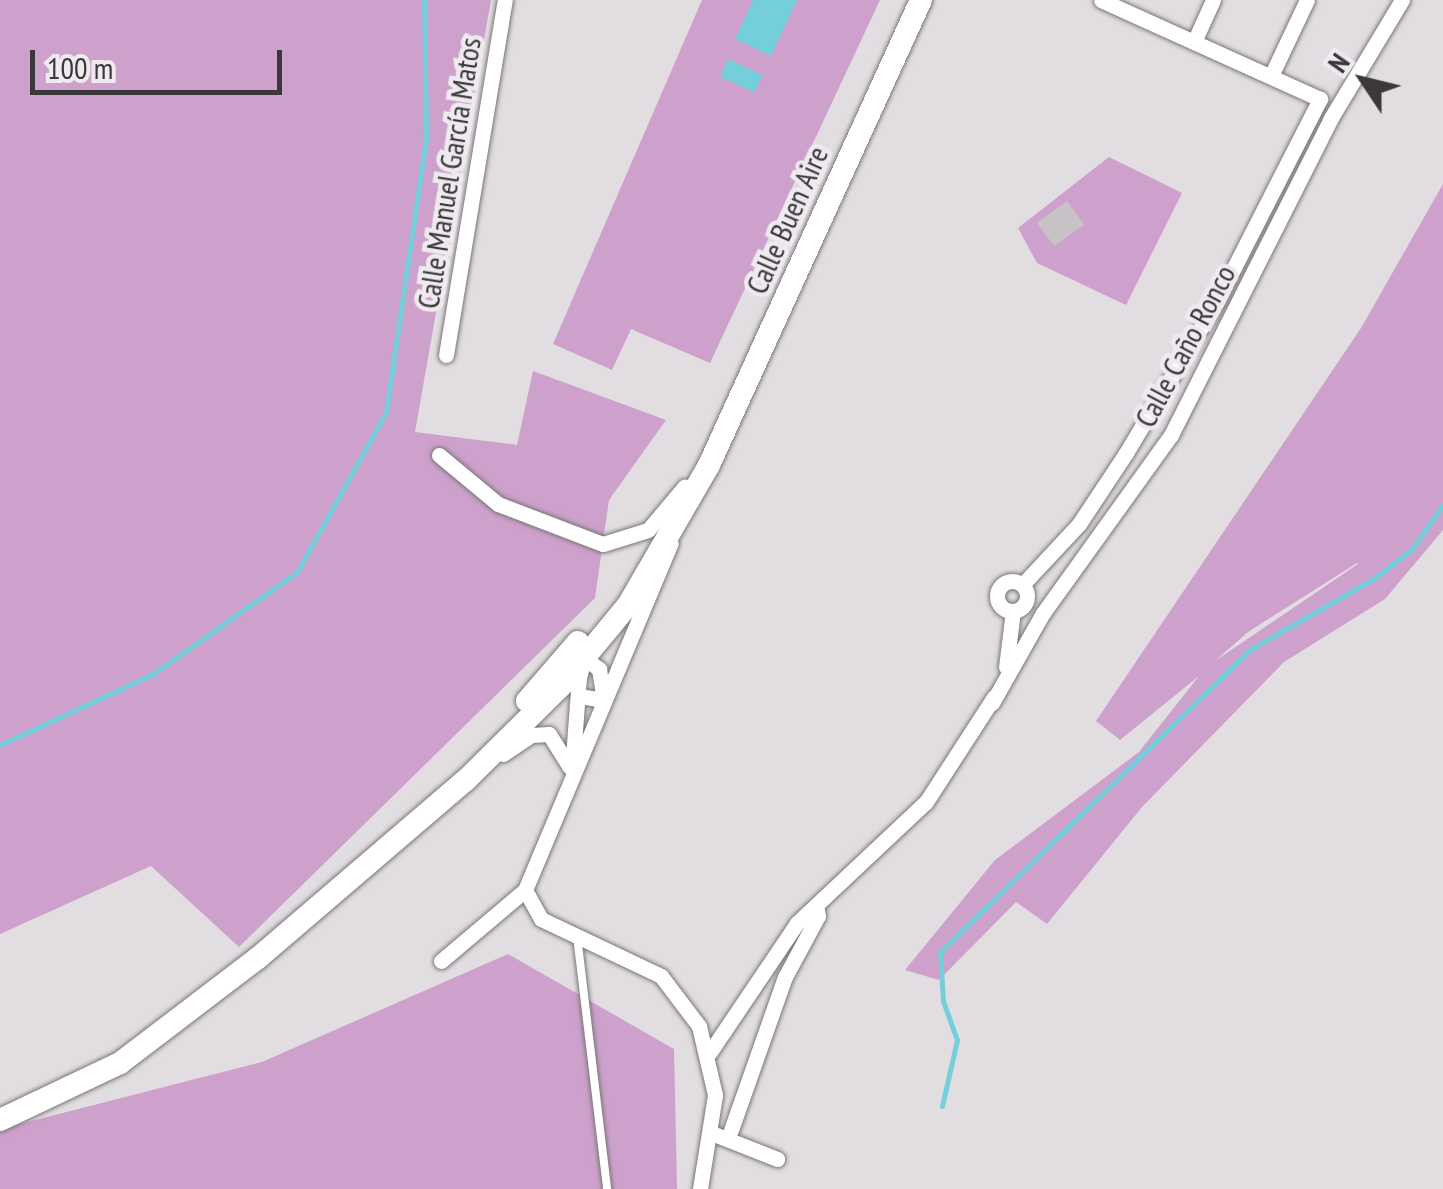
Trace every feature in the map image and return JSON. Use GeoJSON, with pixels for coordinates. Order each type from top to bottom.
{"type":"FeatureCollection","features":[{"type":"Feature","properties":{"kind":"main road","name":"Calle Buen Aire"},"geometry":{"type":"LineString","coordinates":[[709,465],[920,0]]}},
{"type":"Feature","properties":{"kind":"main road"},"geometry":{"type":"LineString","coordinates":[[0,1120],[120,1063],[258,958],[466,780],[584,658],[628,605],[673,534],[709,465]]}},
{"type":"Feature","properties":{"kind":"main road"},"geometry":{"type":"LineString","coordinates":[[406,832],[639,570],[709,465]]}},
{"type":"Feature","properties":{"kind":"street","name":"Calle Manuel García Matos"},"geometry":{"type":"LineString","coordinates":[[446,355],[506,0]]}},
{"type":"Feature","properties":{"kind":"street"},"geometry":{"type":"LineString","coordinates":[[1194,42],[1213,0]]}},
{"type":"Feature","properties":{"kind":"street"},"geometry":{"type":"LineString","coordinates":[[1271,76],[1307,0]]}},
{"type":"Feature","properties":{"kind":"street","name":"Calle Caño Ronco"},"geometry":{"type":"LineString","coordinates":[[710,1052],[780,945],[816,905],[926,802],[992,703],[1043,614],[1178,422],[1328,124],[1402,0]]}},
{"type":"Feature","properties":{"kind":"street"},"geometry":{"type":"LineString","coordinates":[[1023,584],[1080,524],[1126,453],[1232,274],[1320,98],[1109,2]]}},
{"type":"Feature","properties":{"kind":"street"},"geometry":{"type":"LineString","coordinates":[[440,455],[498,504],[588,542],[625,542],[661,520],[742,393]]}},
{"type":"Feature","properties":{"kind":"street"},"geometry":{"type":"LineString","coordinates":[[441,961],[525,890],[673,534]]}},
{"type":"Feature","properties":{"kind":"street"},"geometry":{"type":"LineString","coordinates":[[1008,580],[1023,584],[1028,597],[1013,611],[1000,605],[998,590],[1008,580]]}},
{"type":"Feature","properties":{"kind":"street","name":"Calle Caño Ronco"},"geometry":{"type":"LineString","coordinates":[[992,703],[1008,660],[1013,611]]}},
{"type":"Feature","properties":{"kind":"street"},"geometry":{"type":"LineString","coordinates":[[572,770],[584,658],[598,669],[604,700]]}},
{"type":"Feature","properties":{"kind":"street"},"geometry":{"type":"LineString","coordinates":[[578,696],[604,700]]}},
{"type":"Feature","properties":{"kind":"street"},"geometry":{"type":"LineString","coordinates":[[466,780],[531,734],[549,734],[572,770]]}},
{"type":"Feature","properties":{"kind":"street"},"geometry":{"type":"LineString","coordinates":[[525,890],[534,912],[661,976],[692,1013],[710,1052],[710,1133],[700,1189]]}},
{"type":"Feature","properties":{"kind":"street"},"geometry":{"type":"LineString","coordinates":[[730,1130],[786,977],[818,916],[816,905]]}},
{"type":"Feature","properties":{"kind":"street"},"geometry":{"type":"LineString","coordinates":[[710,1133],[778,1159]]}},
{"type":"Feature","properties":{"kind":"lane"},"geometry":{"type":"LineString","coordinates":[[577,934],[606,1189]]}},
{"type":"Feature","properties":{"kind":"shaded area"},"geometry":{"type":"Polygon","coordinates":[[[0,0],[491,0],[415,432],[517,445],[533,371],[666,420],[609,500],[595,598],[239,947],[151,866],[0,934],[0,0]]]}},
{"type":"Feature","properties":{"kind":"shaded area"},"geometry":{"type":"Polygon","coordinates":[[[702,0],[880,0],[710,363],[631,329],[612,370],[553,344],[702,0]]]}},
{"type":"Feature","properties":{"kind":"shaded area"},"geometry":{"type":"Polygon","coordinates":[[[1109,157],[1182,193],[1126,305],[1037,263],[1018,228],[1109,157]]]}},
{"type":"Feature","properties":{"kind":"shaded area"},"geometry":{"type":"Polygon","coordinates":[[[1443,184],[1443,530],[1385,599],[1284,662],[1142,807],[1047,924],[1016,902],[939,980],[905,970],[995,860],[1139,752],[1199,676],[1120,740],[1096,721],[1361,328],[1443,184]],[[1358,564],[1248,632],[1215,661],[1358,564]]]}},
{"type":"Feature","properties":{"kind":"shaded area"},"geometry":{"type":"Polygon","coordinates":[[[508,954],[674,1049],[677,1189],[0,1189],[0,1129],[262,1062],[508,954]]]}},
{"type":"Feature","properties":{"kind":"water"},"geometry":{"type":"Polygon","coordinates":[[[753,0],[797,0],[771,56],[735,39],[753,0]]]}},
{"type":"Feature","properties":{"kind":"water"},"geometry":{"type":"Polygon","coordinates":[[[728,59],[762,75],[754,92],[720,76],[728,59]]]}},
{"type":"Feature","properties":{"kind":"building"},"geometry":{"type":"Polygon","coordinates":[[[1067,201],[1084,224],[1054,246],[1037,223],[1067,201]]]}},
{"type":"Feature","properties":{"kind":"waterway"},"geometry":{"type":"LineString","coordinates":[[0,745],[153,674],[297,572],[386,412],[426,137],[424,0]]}},
{"type":"Feature","properties":{"kind":"waterway"},"geometry":{"type":"LineString","coordinates":[[942,1106],[957,1040],[943,1001],[940,952],[1251,649],[1376,577],[1412,549],[1443,505]]}}]}
